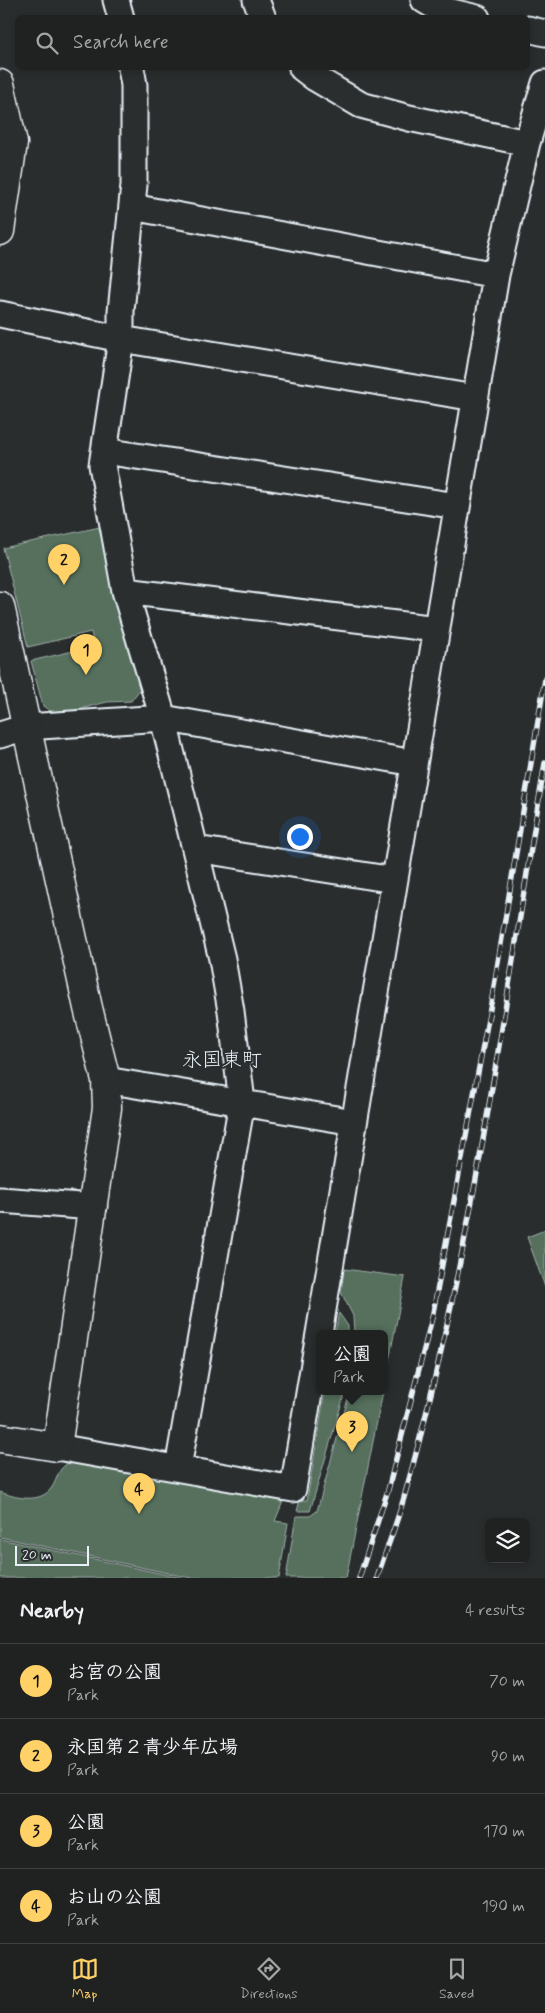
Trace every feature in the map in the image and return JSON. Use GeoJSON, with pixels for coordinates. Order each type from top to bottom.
{"type":"FeatureCollection","features":[{"type":"Feature","properties":{"kind":"street"},"geometry":{"type":"LineString","coordinates":[[116,0],[120,15]]}},
{"type":"Feature","properties":{"kind":"street"},"geometry":{"type":"LineString","coordinates":[[256,0],[262,15]]}},
{"type":"Feature","properties":{"kind":"street"},"geometry":{"type":"LineString","coordinates":[[424,0],[439,9],[464,15]]}},
{"type":"Feature","properties":{"kind":"street"},"geometry":{"type":"LineString","coordinates":[[530,29],[545,33]]}},
{"type":"Feature","properties":{"kind":"street"},"geometry":{"type":"LineString","coordinates":[[131,70],[134,85],[134,184],[121,311],[121,339],[102,465],[125,591],[163,718],[222,959],[231,1011],[242,1102],[178,1468]]}},
{"type":"Feature","properties":{"kind":"street"},"geometry":{"type":"LineString","coordinates":[[305,70],[362,105],[409,118],[527,143]]}},
{"type":"Feature","properties":{"kind":"street"},"geometry":{"type":"LineString","coordinates":[[319,1330],[496,275],[527,143],[545,83]]}},
{"type":"Feature","properties":{"kind":"street"},"geometry":{"type":"LineString","coordinates":[[0,84],[14,143],[0,231]]}},
{"type":"Feature","properties":{"kind":"street"},"geometry":{"type":"LineString","coordinates":[[132,207],[496,275]]}},
{"type":"Feature","properties":{"kind":"street"},"geometry":{"type":"LineString","coordinates":[[0,314],[121,339],[475,398]]}},
{"type":"Feature","properties":{"kind":"street"},"geometry":{"type":"LineString","coordinates":[[104,451],[457,506]]}},
{"type":"Feature","properties":{"kind":"street"},"geometry":{"type":"LineString","coordinates":[[125,591],[437,629]]}},
{"type":"Feature","properties":{"kind":"street"},"geometry":{"type":"LineString","coordinates":[[0,606],[106,1080],[107,1108],[94,1207],[57,1447]]}},
{"type":"Feature","properties":{"kind":"street"},"geometry":{"type":"LineString","coordinates":[[0,735],[26,727],[163,718],[414,763]]}},
{"type":"Feature","properties":{"kind":"street"},"geometry":{"type":"LineString","coordinates":[[196,849],[394,880]]}},
{"type":"Feature","properties":{"kind":"street"},"geometry":{"type":"LineString","coordinates":[[106,1080],[354,1122]]}},
{"type":"Feature","properties":{"kind":"street"},"geometry":{"type":"LineString","coordinates":[[0,1200],[94,1207]]}},
{"type":"Feature","properties":{"kind":"street"},"geometry":{"type":"LineString","coordinates":[[0,1438],[293,1489],[316,1351]]}},
{"type":"Feature","properties":{"kind":"green space"},"geometry":{"type":"Polygon","coordinates":[[[100,527],[141,688],[131,701],[107,702],[56,715],[43,706],[31,661],[94,646],[91,632],[28,647],[3,548],[100,527]]]}},
{"type":"Feature","properties":{"kind":"green space"},"geometry":{"type":"Polygon","coordinates":[[[545,1230],[545,1287],[527,1237],[545,1230]]]}},
{"type":"Feature","properties":{"kind":"green space"},"geometry":{"type":"Polygon","coordinates":[[[344,1269],[405,1277],[388,1366],[388,1330],[354,1330],[353,1316],[341,1292],[344,1269]]]}},
{"type":"Feature","properties":{"kind":"green space"},"geometry":{"type":"Polygon","coordinates":[[[339,1313],[348,1326],[348,1330],[336,1330],[339,1313]]]}},
{"type":"Feature","properties":{"kind":"green space"},"geometry":{"type":"Polygon","coordinates":[[[324,1395],[344,1395],[310,1511],[297,1511],[300,1500],[307,1500],[324,1395]]]}},
{"type":"Feature","properties":{"kind":"green space"},"geometry":{"type":"Polygon","coordinates":[[[349,1395],[382,1395],[346,1578],[286,1578],[296,1516],[310,1516],[317,1511],[349,1395]]]}},
{"type":"Feature","properties":{"kind":"green space"},"geometry":{"type":"Polygon","coordinates":[[[70,1462],[284,1499],[275,1521],[288,1523],[279,1578],[191,1578],[0,1537],[0,1492],[25,1498],[39,1497],[50,1490],[59,1471],[70,1462]]]}},
{"type":"Feature","properties":{"kind":"green space"},"geometry":{"type":"Polygon","coordinates":[[[0,1539],[182,1578],[0,1578],[0,1539]]]}},
{"type":"Feature","properties":{"kind":"railway"},"geometry":{"type":"LineString","coordinates":[[359,1578],[388,1490],[432,1318],[492,998],[545,679]]}},
{"type":"Feature","properties":{"kind":"railway"},"geometry":{"type":"LineString","coordinates":[[377,1578],[399,1515],[429,1404],[468,1222],[485,1130],[545,763]]}},
{"type":"Feature","properties":{"kind":"place","name":"永国第２青少年広場"},"geometry":{"type":"Point","coordinates":[64,585]}},
{"type":"Feature","properties":{"kind":"place","name":"お宮の公園"},"geometry":{"type":"Point","coordinates":[86,675]}},
{"type":"Feature","properties":{"kind":"place","name":"公園"},"geometry":{"type":"Point","coordinates":[352,1452]}},
{"type":"Feature","properties":{"kind":"place","name":"お山の公園"},"geometry":{"type":"Point","coordinates":[139,1514]}},
{"type":"Feature","properties":{"kind":"district","name":"永国東町"},"geometry":{"type":"Point","coordinates":[222,1059]}}]}
